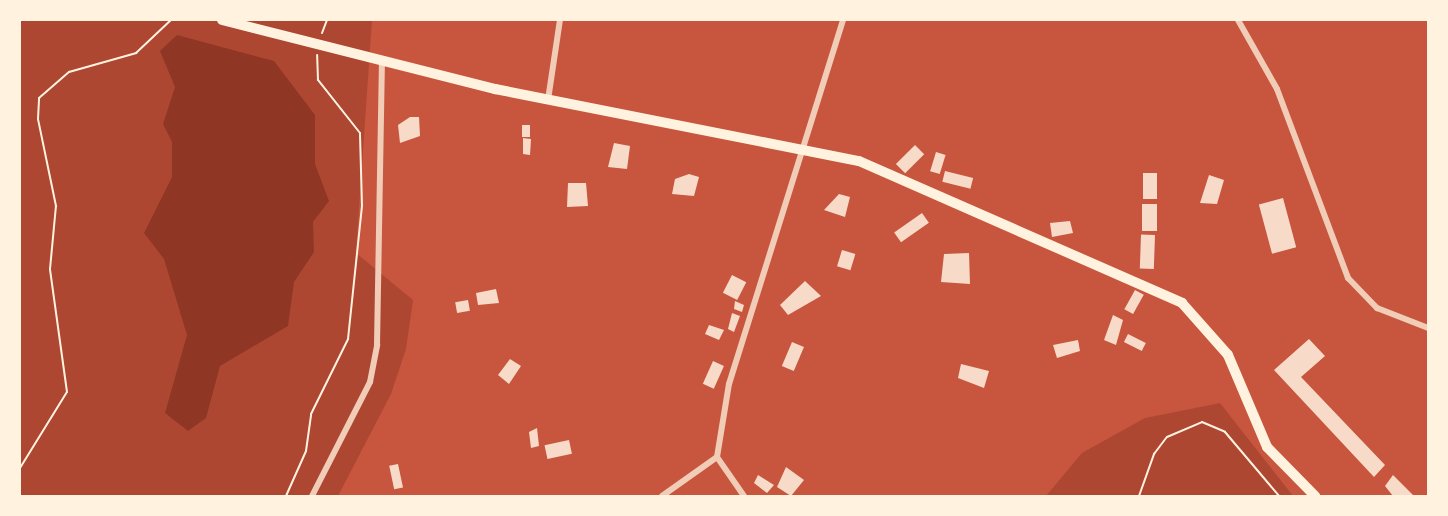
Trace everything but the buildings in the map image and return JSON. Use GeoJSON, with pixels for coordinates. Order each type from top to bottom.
{"type":"FeatureCollection","features":[{"type":"Feature","properties":{"kind":"main road"},"geometry":{"type":"LineString","coordinates":[[222,20],[548,100],[858,161],[1182,303],[1228,355],[1267,447],[1315,496]]}},
{"type":"Feature","properties":{"kind":"street"},"geometry":{"type":"LineString","coordinates":[[548,100],[560,20]]}},
{"type":"Feature","properties":{"kind":"street"},"geometry":{"type":"LineString","coordinates":[[744,496],[717,457],[729,384],[800,149],[843,20]]}},
{"type":"Feature","properties":{"kind":"street"},"geometry":{"type":"LineString","coordinates":[[1238,20],[1277,89],[1348,278],[1377,308],[1428,328]]}},
{"type":"Feature","properties":{"kind":"street"},"geometry":{"type":"LineString","coordinates":[[312,496],[370,382],[377,345],[382,60]]}},
{"type":"Feature","properties":{"kind":"street"},"geometry":{"type":"LineString","coordinates":[[662,496],[717,457]]}},
{"type":"Feature","properties":{"kind":"path"},"geometry":{"type":"LineString","coordinates":[[20,468],[67,392],[50,269],[57,206],[38,119],[39,98],[69,72],[136,53],[171,20]]}},
{"type":"Feature","properties":{"kind":"path"},"geometry":{"type":"LineString","coordinates":[[286,496],[306,451],[311,414],[348,339],[362,206],[360,133],[318,80],[318,44],[327,20]]}},
{"type":"Feature","properties":{"kind":"path"},"geometry":{"type":"LineString","coordinates":[[1139,496],[1154,454],[1167,437],[1202,422],[1225,432],[1279,496]]}},
{"type":"Feature","properties":{"kind":"shaded area"},"geometry":{"type":"Polygon","coordinates":[[[20,20],[372,20],[356,253],[413,300],[406,349],[391,394],[338,496],[20,496],[20,20]]]}},
{"type":"Feature","properties":{"kind":"shaded area"},"geometry":{"type":"Polygon","coordinates":[[[177,35],[274,61],[315,115],[315,164],[329,201],[313,222],[314,252],[294,282],[288,326],[220,366],[206,418],[188,431],[165,413],[187,335],[164,259],[144,233],[172,177],[172,142],[163,124],[175,87],[160,51],[177,35]]]}},
{"type":"Feature","properties":{"kind":"shaded area"},"geometry":{"type":"Polygon","coordinates":[[[1220,403],[1293,496],[1046,496],[1082,453],[1145,418],[1220,403]]]}}]}
